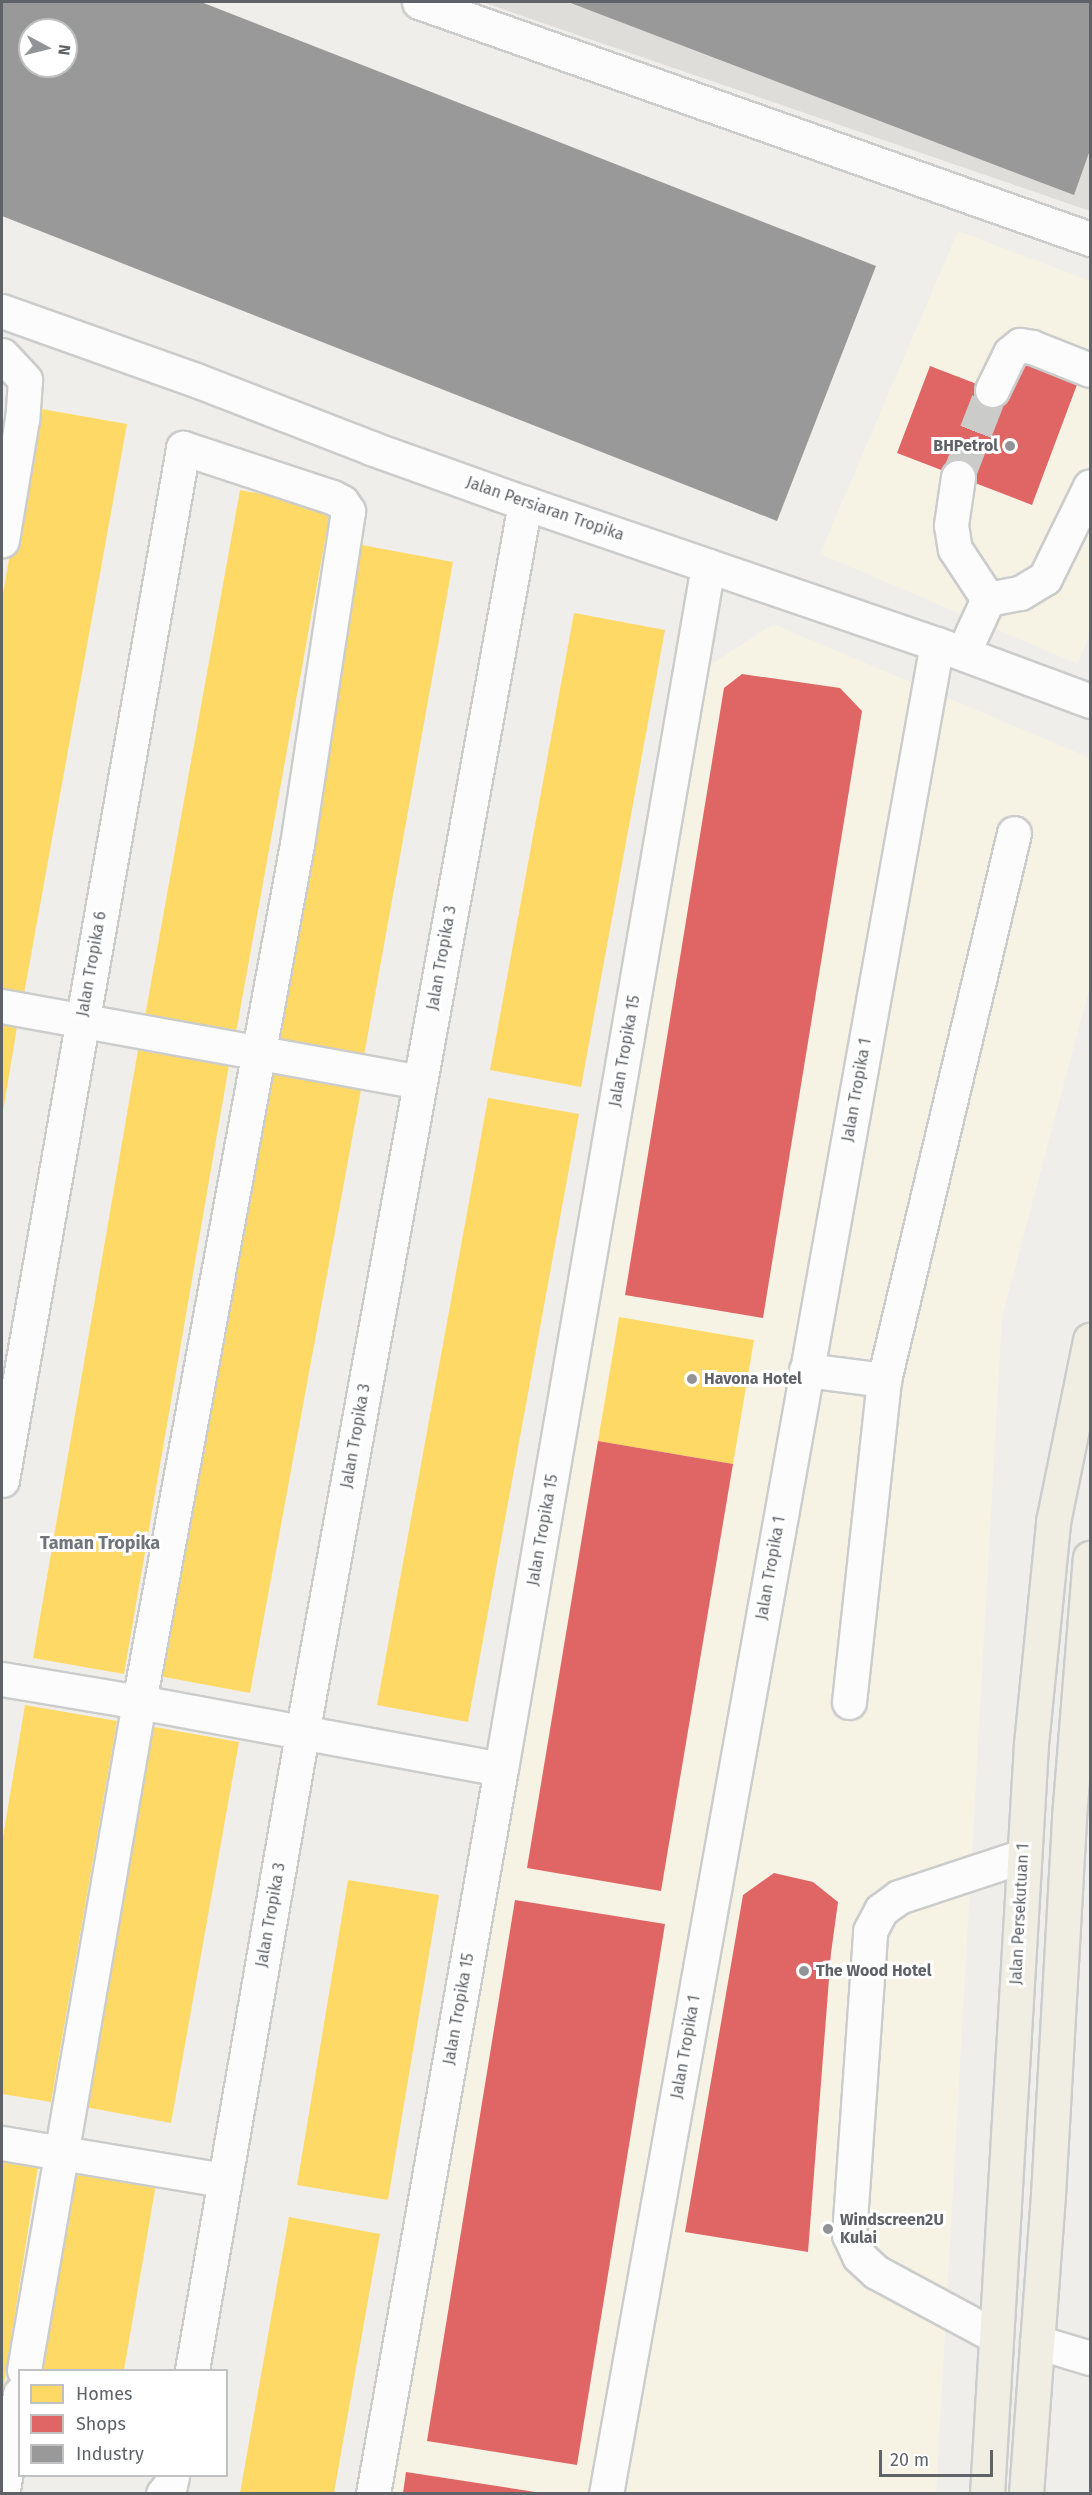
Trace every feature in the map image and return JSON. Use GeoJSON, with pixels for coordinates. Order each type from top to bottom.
{"type":"FeatureCollection","features":[{"type":"Feature","properties":{"kind":"highway","name":"Jalan Persekutuan 1"},"geometry":{"type":"LineString","coordinates":[[987,2493],[1031,1744],[1053,1522],[1090,1340]]}},
{"type":"Feature","properties":{"kind":"highway"},"geometry":{"type":"LineString","coordinates":[[1026,2493],[1070,1817],[1090,1558]]}},
{"type":"Feature","properties":{"kind":"street"},"geometry":{"type":"LineString","coordinates":[[419,2],[1090,239]]}},
{"type":"Feature","properties":{"kind":"street","name":"Jalan Persiaran Tropika"},"geometry":{"type":"LineString","coordinates":[[2,311],[196,380],[371,448],[950,648],[1090,701]]}},
{"type":"Feature","properties":{"kind":"street"},"geometry":{"type":"LineString","coordinates":[[992,390],[1010,353],[1020,345],[1032,347],[1090,370]]}},
{"type":"Feature","properties":{"kind":"street"},"geometry":{"type":"LineString","coordinates":[[2,355],[25,380],[22,419],[2,540]]}},
{"type":"Feature","properties":{"kind":"street","name":"Jalan Tropika 6"},"geometry":{"type":"LineString","coordinates":[[2,1480],[183,448],[332,496],[342,502],[348,511],[297,844],[258,1052]]}},
{"type":"Feature","properties":{"kind":"street"},"geometry":{"type":"LineString","coordinates":[[958,477],[951,525],[955,549],[988,599],[1020,592],[1045,578],[1090,486]]}},
{"type":"Feature","properties":{"kind":"street","name":"Jalan Tropika 3"},"geometry":{"type":"LineString","coordinates":[[192,2369],[302,1734],[525,503]]}},
{"type":"Feature","properties":{"kind":"street","name":"Jalan Tropika 15"},"geometry":{"type":"LineString","coordinates":[[373,2493],[501,1769],[708,566]]}},
{"type":"Feature","properties":{"kind":"street","name":"Jalan Tropika 1"},"geometry":{"type":"LineString","coordinates":[[606,2493],[806,1370],[950,648],[988,599]]}},
{"type":"Feature","properties":{"kind":"street"},"geometry":{"type":"LineString","coordinates":[[849,1702],[884,1380],[1014,833]]}},
{"type":"Feature","properties":{"kind":"street"},"geometry":{"type":"LineString","coordinates":[[2,1006],[419,1082]]}},
{"type":"Feature","properties":{"kind":"street"},"geometry":{"type":"LineString","coordinates":[[24,2369],[139,1702],[258,1052]]}},
{"type":"Feature","properties":{"kind":"street"},"geometry":{"type":"LineString","coordinates":[[806,1370],[884,1380]]}},
{"type":"Feature","properties":{"kind":"street"},"geometry":{"type":"LineString","coordinates":[[2,1679],[501,1769]]}},
{"type":"Feature","properties":{"kind":"street"},"geometry":{"type":"LineString","coordinates":[[995,2336],[876,2272],[859,2256],[849,2235],[870,1930],[881,1910],[899,1897],[1023,1856]]}},
{"type":"Feature","properties":{"kind":"street"},"geometry":{"type":"LineString","coordinates":[[2,2143],[224,2180]]}},
{"type":"Feature","properties":{"kind":"street"},"geometry":{"type":"LineString","coordinates":[[1037,2342],[1090,2358]]}},
{"type":"Feature","properties":{"kind":"street"},"geometry":{"type":"LineString","coordinates":[[2,2493],[18,2405]]}},
{"type":"Feature","properties":{"kind":"street"},"geometry":{"type":"LineString","coordinates":[[163,2493],[170,2485],[172,2477]]}},
{"type":"Feature","properties":{"kind":"shaded area"},"geometry":{"type":"Polygon","coordinates":[[[482,2],[1090,2],[1090,211],[482,2]]]}},
{"type":"Feature","properties":{"kind":"shaded area"},"geometry":{"type":"Polygon","coordinates":[[[958,231],[1090,281],[1090,632],[1078,664],[820,554],[958,231]]]}},
{"type":"Feature","properties":{"kind":"shaded area"},"geometry":{"type":"Polygon","coordinates":[[[773,624],[1090,758],[1090,986],[1002,1317],[936,2493],[379,2494],[709,666],[773,624]]]}},
{"type":"Feature","properties":{"kind":"building: Homes"},"geometry":{"type":"Polygon","coordinates":[[[36,408],[127,424],[24,994],[2,990],[2,599],[36,408]]]}},
{"type":"Feature","properties":{"kind":"building: Homes"},"geometry":{"type":"Polygon","coordinates":[[[240,490],[331,507],[235,1038],[144,1022],[240,490]]]}},
{"type":"Feature","properties":{"kind":"building: Homes"},"geometry":{"type":"Polygon","coordinates":[[[362,545],[453,562],[364,1056],[273,1039],[362,545]]]}},
{"type":"Feature","properties":{"kind":"building: Homes"},"geometry":{"type":"Polygon","coordinates":[[[574,613],[665,630],[581,1087],[490,1070],[574,613]]]}},
{"type":"Feature","properties":{"kind":"building: Homes"},"geometry":{"type":"Polygon","coordinates":[[[2,1018],[18,1021],[3,1111],[2,1110],[2,1018]]]}},
{"type":"Feature","properties":{"kind":"building: Homes"},"geometry":{"type":"Polygon","coordinates":[[[138,1050],[229,1065],[124,1674],[33,1658],[138,1050]]]}},
{"type":"Feature","properties":{"kind":"building: Homes"},"geometry":{"type":"Polygon","coordinates":[[[271,1069],[362,1085],[250,1693],[159,1676],[271,1069]]]}},
{"type":"Feature","properties":{"kind":"building: Homes"},"geometry":{"type":"Polygon","coordinates":[[[488,1098],[579,1114],[468,1722],[377,1705],[488,1098]]]}},
{"type":"Feature","properties":{"kind":"building: Homes"},"geometry":{"type":"Polygon","coordinates":[[[619,1317],[754,1340],[733,1464],[598,1441],[619,1317]]]}},
{"type":"Feature","properties":{"kind":"building: Homes"},"geometry":{"type":"Polygon","coordinates":[[[25,1705],[117,1721],[51,2102],[2,2094],[2,1843],[25,1705]]]}},
{"type":"Feature","properties":{"kind":"building: Homes"},"geometry":{"type":"Polygon","coordinates":[[[149,1726],[239,1742],[171,2123],[80,2106],[149,1726]]]}},
{"type":"Feature","properties":{"kind":"building: Homes"},"geometry":{"type":"Polygon","coordinates":[[[348,1880],[439,1895],[388,2200],[297,2185],[348,1880]]]}},
{"type":"Feature","properties":{"kind":"building: Homes"},"geometry":{"type":"Polygon","coordinates":[[[2,2154],[39,2160],[3,2390],[2,2389],[2,2154]]]}},
{"type":"Feature","properties":{"kind":"building: Homes"},"geometry":{"type":"Polygon","coordinates":[[[66,2162],[157,2178],[124,2369],[30,2369],[66,2162]]]}},
{"type":"Feature","properties":{"kind":"building: Homes"},"geometry":{"type":"Polygon","coordinates":[[[289,2217],[380,2234],[334,2493],[240,2493],[289,2217]]]}},
{"type":"Feature","properties":{"kind":"building: Shops"},"geometry":{"type":"Polygon","coordinates":[[[1025,352],[1081,374],[1032,505],[897,453],[930,366],[1008,396],[1025,352]]]}},
{"type":"Feature","properties":{"kind":"building: Shops"},"geometry":{"type":"Polygon","coordinates":[[[742,674],[840,688],[862,711],[763,1318],[625,1295],[724,688],[742,674]]]}},
{"type":"Feature","properties":{"kind":"building: Shops"},"geometry":{"type":"Polygon","coordinates":[[[598,1441],[733,1464],[661,1891],[527,1868],[598,1441]]]}},
{"type":"Feature","properties":{"kind":"building: Shops"},"geometry":{"type":"Polygon","coordinates":[[[774,1873],[813,1882],[838,1902],[831,1953],[808,2252],[685,2232],[743,1895],[774,1873]]]}},
{"type":"Feature","properties":{"kind":"building: Shops"},"geometry":{"type":"Polygon","coordinates":[[[515,1900],[665,1924],[577,2465],[427,2441],[515,1900]]]}},
{"type":"Feature","properties":{"kind":"building: Shops"},"geometry":{"type":"Polygon","coordinates":[[[406,2472],[535,2492],[535,2493],[403,2493],[406,2472]]]}},
{"type":"Feature","properties":{"kind":"building: Industry"},"geometry":{"type":"Polygon","coordinates":[[[2,2],[201,2],[876,266],[777,521],[2,216],[2,2]]]}},
{"type":"Feature","properties":{"kind":"building: Industry"},"geometry":{"type":"Polygon","coordinates":[[[568,2],[1090,2],[1090,150],[1074,195],[568,2]]]}},
{"type":"Feature","properties":{"kind":"tunnel"},"geometry":{"type":"LineString","coordinates":[[958,477],[992,390]]}},
{"type":"Feature","properties":{"kind":"place","name":"BHPetrol"},"geometry":{"type":"Point","coordinates":[1010,446]}},
{"type":"Feature","properties":{"kind":"place","name":"Havona Hotel"},"geometry":{"type":"Point","coordinates":[692,1379]}},
{"type":"Feature","properties":{"kind":"place","name":"The Wood Hotel"},"geometry":{"type":"Point","coordinates":[804,1971]}},
{"type":"Feature","properties":{"kind":"place","name":"Windscreen2U Kulai"},"geometry":{"type":"Point","coordinates":[828,2229]}},
{"type":"Feature","properties":{"kind":"district","name":"Taman Tropika"},"geometry":{"type":"Point","coordinates":[100,1543]}}]}
